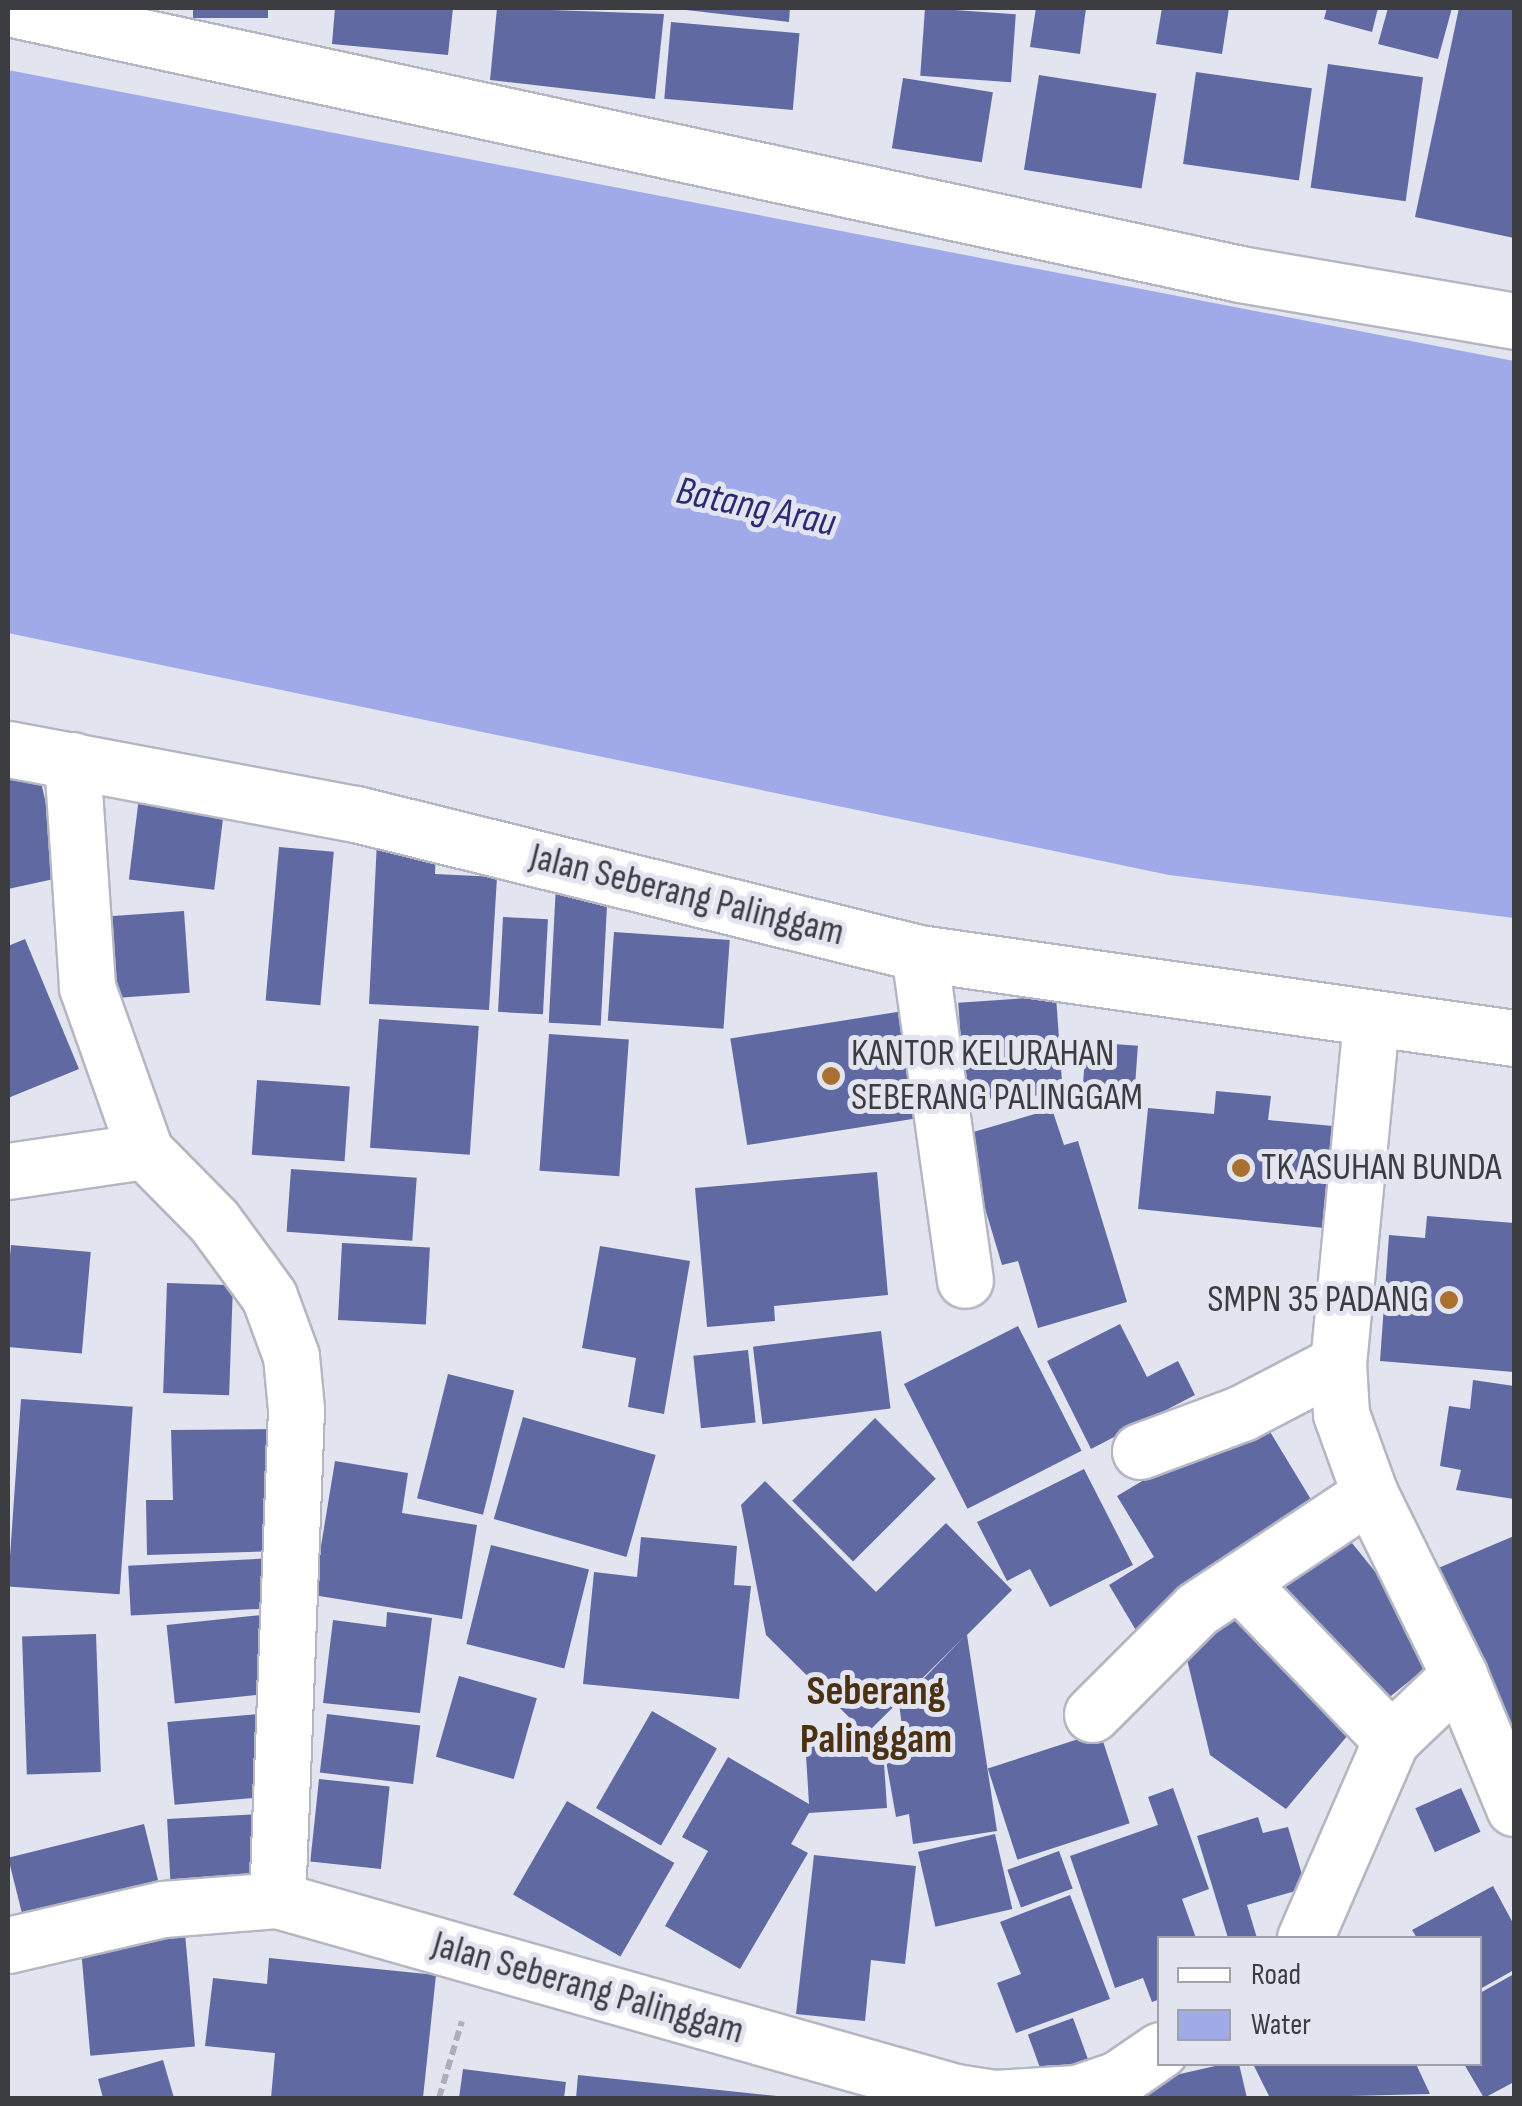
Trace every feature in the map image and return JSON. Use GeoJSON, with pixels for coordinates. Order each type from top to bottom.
{"type":"FeatureCollection","features":[{"type":"Feature","properties":{"kind":"street"},"geometry":{"type":"LineString","coordinates":[[8,8],[1240,274],[1514,321]]}},
{"type":"Feature","properties":{"kind":"street","name":"Jalan Seberang Palinggam"},"geometry":{"type":"LineString","coordinates":[[8,750],[356,814],[919,953],[1371,1021],[1514,1038]]}},
{"type":"Feature","properties":{"kind":"street"},"geometry":{"type":"LineString","coordinates":[[72,760],[87,986],[145,1152],[214,1220],[268,1296],[292,1356],[296,1410],[277,1900]]}},
{"type":"Feature","properties":{"kind":"street"},"geometry":{"type":"LineString","coordinates":[[919,953],[965,1280]]}},
{"type":"Feature","properties":{"kind":"street"},"geometry":{"type":"LineString","coordinates":[[1371,1021],[1338,1362],[1341,1414],[1370,1494],[1458,1675],[1514,1808]]}},
{"type":"Feature","properties":{"kind":"street"},"geometry":{"type":"LineString","coordinates":[[8,1171],[145,1152]]}},
{"type":"Feature","properties":{"kind":"street"},"geometry":{"type":"LineString","coordinates":[[1140,1450],[1242,1414],[1338,1362]]}},
{"type":"Feature","properties":{"kind":"street"},"geometry":{"type":"LineString","coordinates":[[1092,1714],[1166,1634],[1370,1494]]}},
{"type":"Feature","properties":{"kind":"street"},"geometry":{"type":"LineString","coordinates":[[1239,1582],[1391,1740]]}},
{"type":"Feature","properties":{"kind":"street"},"geometry":{"type":"LineString","coordinates":[[1306,1936],[1391,1740],[1458,1675]]}},
{"type":"Feature","properties":{"kind":"street","name":"Jalan Seberang Palinggam"},"geometry":{"type":"LineString","coordinates":[[8,1945],[162,1909],[277,1900],[955,2092],[995,2098],[1063,2094],[1133,2076]]}},
{"type":"Feature","properties":{"kind":"path"},"geometry":{"type":"LineString","coordinates":[[439,2098],[482,1958]]}},
{"type":"Feature","properties":{"kind":"water","name":"Batang Arau"},"geometry":{"type":"Polygon","coordinates":[[[8,70],[1514,361],[1514,918],[1169,875],[8,633],[8,70]]]}},
{"type":"Feature","properties":{"kind":"building"},"geometry":{"type":"Polygon","coordinates":[[[193,8],[268,8],[268,18],[193,18],[193,8]]]}},
{"type":"Feature","properties":{"kind":"building"},"geometry":{"type":"Polygon","coordinates":[[[335,8],[453,8],[448,55],[332,44],[335,8]]]}},
{"type":"Feature","properties":{"kind":"building"},"geometry":{"type":"Polygon","coordinates":[[[497,8],[664,14],[655,99],[490,80],[497,8]]]}},
{"type":"Feature","properties":{"kind":"building"},"geometry":{"type":"Polygon","coordinates":[[[669,8],[790,8],[789,22],[669,8]]]}},
{"type":"Feature","properties":{"kind":"building"},"geometry":{"type":"Polygon","coordinates":[[[925,8],[1016,14],[1011,82],[920,76],[925,8]]]}},
{"type":"Feature","properties":{"kind":"building"},"geometry":{"type":"Polygon","coordinates":[[[1036,8],[1086,8],[1080,54],[1030,47],[1036,8]]]}},
{"type":"Feature","properties":{"kind":"building"},"geometry":{"type":"Polygon","coordinates":[[[1162,8],[1229,8],[1222,54],[1156,44],[1162,8]]]}},
{"type":"Feature","properties":{"kind":"building"},"geometry":{"type":"Polygon","coordinates":[[[1327,8],[1378,8],[1372,32],[1324,19],[1327,8]]]}},
{"type":"Feature","properties":{"kind":"building"},"geometry":{"type":"Polygon","coordinates":[[[1388,8],[1452,8],[1438,59],[1378,44],[1388,8]]]}},
{"type":"Feature","properties":{"kind":"building"},"geometry":{"type":"Polygon","coordinates":[[[1459,8],[1514,8],[1514,238],[1415,217],[1459,8]]]}},
{"type":"Feature","properties":{"kind":"building"},"geometry":{"type":"Polygon","coordinates":[[[671,22],[800,33],[793,110],[664,99],[671,22]]]}},
{"type":"Feature","properties":{"kind":"building"},"geometry":{"type":"Polygon","coordinates":[[[1328,64],[1423,77],[1406,201],[1311,188],[1328,64]]]}},
{"type":"Feature","properties":{"kind":"building"},"geometry":{"type":"Polygon","coordinates":[[[1196,72],[1312,88],[1299,180],[1183,164],[1196,72]]]}},
{"type":"Feature","properties":{"kind":"building"},"geometry":{"type":"Polygon","coordinates":[[[1039,75],[1157,94],[1142,188],[1024,170],[1039,75]]]}},
{"type":"Feature","properties":{"kind":"building"},"geometry":{"type":"Polygon","coordinates":[[[903,78],[993,92],[982,162],[892,148],[903,78]]]}},
{"type":"Feature","properties":{"kind":"building"},"geometry":{"type":"Polygon","coordinates":[[[37,765],[63,877],[8,889],[8,772],[37,765]]]}},
{"type":"Feature","properties":{"kind":"building"},"geometry":{"type":"Polygon","coordinates":[[[139,797],[224,807],[214,890],[129,879],[139,797]]]}},
{"type":"Feature","properties":{"kind":"building"},"geometry":{"type":"Polygon","coordinates":[[[377,841],[436,844],[435,874],[497,877],[489,1010],[369,1004],[377,841]]]}},
{"type":"Feature","properties":{"kind":"building"},"geometry":{"type":"Polygon","coordinates":[[[279,847],[334,852],[320,1005],[266,1000],[279,847]]]}},
{"type":"Feature","properties":{"kind":"building"},"geometry":{"type":"Polygon","coordinates":[[[556,885],[608,888],[601,1026],[549,1023],[556,885]]]}},
{"type":"Feature","properties":{"kind":"building"},"geometry":{"type":"Polygon","coordinates":[[[184,911],[190,993],[105,999],[99,917],[184,911]]]}},
{"type":"Feature","properties":{"kind":"building"},"geometry":{"type":"Polygon","coordinates":[[[503,917],[548,919],[543,1014],[498,1012],[503,917]]]}},
{"type":"Feature","properties":{"kind":"building"},"geometry":{"type":"Polygon","coordinates":[[[614,932],[730,940],[724,1029],[608,1021],[614,932]]]}},
{"type":"Feature","properties":{"kind":"building"},"geometry":{"type":"Polygon","coordinates":[[[25,939],[79,1069],[8,1098],[8,946],[25,939]]]}},
{"type":"Feature","properties":{"kind":"building"},"geometry":{"type":"Polygon","coordinates":[[[1056,996],[1063,1094],[965,1101],[958,1003],[1056,996]]]}},
{"type":"Feature","properties":{"kind":"building","name":"KANTOR KELURAHAN SEBERANG PALINGGAM"},"geometry":{"type":"Polygon","coordinates":[[[916,1009],[933,1116],[747,1145],[730,1038],[916,1009]]]}},
{"type":"Feature","properties":{"kind":"building"},"geometry":{"type":"Polygon","coordinates":[[[379,1019],[479,1026],[470,1155],[370,1148],[379,1019]]]}},
{"type":"Feature","properties":{"kind":"building"},"geometry":{"type":"Polygon","coordinates":[[[549,1034],[629,1040],[619,1176],[539,1171],[549,1034]]]}},
{"type":"Feature","properties":{"kind":"building"},"geometry":{"type":"Polygon","coordinates":[[[1086,1042],[1138,1046],[1134,1106],[1082,1103],[1086,1042]]]}},
{"type":"Feature","properties":{"kind":"building"},"geometry":{"type":"Polygon","coordinates":[[[257,1080],[350,1086],[345,1161],[252,1155],[257,1080]]]}},
{"type":"Feature","properties":{"kind":"building","name":"TK ASUHAN BUNDA"},"geometry":{"type":"Polygon","coordinates":[[[1216,1091],[1271,1096],[1268,1120],[1344,1127],[1334,1229],[1138,1209],[1148,1108],[1214,1114],[1216,1091]]]}},
{"type":"Feature","properties":{"kind":"building"},"geometry":{"type":"Polygon","coordinates":[[[1052,1109],[1064,1145],[1078,1141],[1127,1302],[1038,1328],[1018,1261],[1002,1265],[963,1135],[1052,1109]]]}},
{"type":"Feature","properties":{"kind":"building"},"geometry":{"type":"Polygon","coordinates":[[[291,1169],[417,1178],[412,1241],[287,1232],[291,1169]]]}},
{"type":"Feature","properties":{"kind":"building"},"geometry":{"type":"Polygon","coordinates":[[[877,1172],[888,1295],[774,1306],[775,1321],[707,1327],[695,1188],[877,1172]]]}},
{"type":"Feature","properties":{"kind":"building","name":"SMPN 35 PADANG"},"geometry":{"type":"Polygon","coordinates":[[[1427,1216],[1514,1223],[1514,1372],[1380,1361],[1389,1235],[1425,1238],[1427,1216]]]}},
{"type":"Feature","properties":{"kind":"building"},"geometry":{"type":"Polygon","coordinates":[[[342,1243],[430,1248],[426,1325],[338,1320],[342,1243]]]}},
{"type":"Feature","properties":{"kind":"building"},"geometry":{"type":"Polygon","coordinates":[[[11,1245],[91,1252],[82,1354],[8,1347],[11,1245]]]}},
{"type":"Feature","properties":{"kind":"building"},"geometry":{"type":"Polygon","coordinates":[[[600,1246],[690,1261],[664,1414],[628,1407],[636,1358],[582,1348],[600,1246]]]}},
{"type":"Feature","properties":{"kind":"building"},"geometry":{"type":"Polygon","coordinates":[[[167,1283],[233,1285],[229,1395],[163,1393],[167,1283]]]}},
{"type":"Feature","properties":{"kind":"building"},"geometry":{"type":"Polygon","coordinates":[[[1120,1324],[1147,1377],[1178,1361],[1195,1395],[1091,1449],[1047,1361],[1120,1324]]]}},
{"type":"Feature","properties":{"kind":"building"},"geometry":{"type":"Polygon","coordinates":[[[1018,1326],[1082,1451],[968,1509],[904,1384],[1018,1326]]]}},
{"type":"Feature","properties":{"kind":"building"},"geometry":{"type":"Polygon","coordinates":[[[881,1331],[891,1408],[762,1424],[753,1347],[881,1331]]]}},
{"type":"Feature","properties":{"kind":"building"},"geometry":{"type":"Polygon","coordinates":[[[748,1350],[756,1423],[701,1428],[693,1356],[748,1350]]]}},
{"type":"Feature","properties":{"kind":"building"},"geometry":{"type":"Polygon","coordinates":[[[448,1374],[514,1390],[483,1515],[417,1498],[448,1374]]]}},
{"type":"Feature","properties":{"kind":"building","name":"SMPN 35 PADANG"},"geometry":{"type":"Polygon","coordinates":[[[1473,1380],[1514,1386],[1514,1499],[1456,1490],[1461,1470],[1440,1466],[1449,1406],[1470,1409],[1473,1380]]]}},
{"type":"Feature","properties":{"kind":"building"},"geometry":{"type":"Polygon","coordinates":[[[21,1399],[133,1407],[120,1594],[8,1587],[21,1399]]]}},
{"type":"Feature","properties":{"kind":"building"},"geometry":{"type":"Polygon","coordinates":[[[1258,1412],[1324,1521],[1137,1632],[1109,1585],[1154,1557],[1117,1496],[1258,1412]]]}},
{"type":"Feature","properties":{"kind":"building"},"geometry":{"type":"Polygon","coordinates":[[[523,1417],[656,1455],[626,1557],[494,1519],[523,1417]]]}},
{"type":"Feature","properties":{"kind":"building"},"geometry":{"type":"Polygon","coordinates":[[[875,1418],[936,1479],[853,1562],[792,1501],[875,1418]]]}},
{"type":"Feature","properties":{"kind":"building"},"geometry":{"type":"Polygon","coordinates":[[[280,1429],[283,1551],[147,1555],[146,1500],[173,1500],[171,1430],[280,1429]]]}},
{"type":"Feature","properties":{"kind":"building"},"geometry":{"type":"Polygon","coordinates":[[[335,1461],[408,1473],[402,1513],[477,1525],[462,1619],[313,1595],[335,1461]]]}},
{"type":"Feature","properties":{"kind":"building"},"geometry":{"type":"Polygon","coordinates":[[[1084,1469],[1133,1565],[1050,1607],[1030,1569],[1007,1581],[977,1522],[1084,1469]]]}},
{"type":"Feature","properties":{"kind":"building"},"geometry":{"type":"Polygon","coordinates":[[[765,1481],[876,1592],[946,1523],[1012,1590],[967,1635],[997,1831],[913,1844],[909,1814],[896,1817],[883,1744],[904,1741],[899,1704],[964,1637],[866,1734],[766,1635],[741,1505],[765,1481]]]}},
{"type":"Feature","properties":{"kind":"building"},"geometry":{"type":"Polygon","coordinates":[[[1339,1527],[1442,1654],[1380,1705],[1277,1577],[1339,1527]]]}},
{"type":"Feature","properties":{"kind":"building"},"geometry":{"type":"Polygon","coordinates":[[[1514,1536],[1514,1758],[1436,1569],[1514,1536]]]}},
{"type":"Feature","properties":{"kind":"building"},"geometry":{"type":"Polygon","coordinates":[[[641,1537],[737,1546],[734,1585],[751,1586],[739,1699],[583,1684],[594,1572],[637,1577],[641,1537]]]}},
{"type":"Feature","properties":{"kind":"building"},"geometry":{"type":"Polygon","coordinates":[[[491,1545],[589,1569],[564,1668],[466,1644],[491,1545]]]}},
{"type":"Feature","properties":{"kind":"building"},"geometry":{"type":"Polygon","coordinates":[[[275,1558],[278,1608],[131,1616],[128,1566],[275,1558]]]}},
{"type":"Feature","properties":{"kind":"building"},"geometry":{"type":"Polygon","coordinates":[[[1235,1596],[1358,1723],[1286,1809],[1210,1755],[1184,1647],[1235,1596]]]}},
{"type":"Feature","properties":{"kind":"building"},"geometry":{"type":"Polygon","coordinates":[[[387,1612],[432,1618],[420,1713],[323,1703],[333,1620],[386,1627],[387,1612]]]}},
{"type":"Feature","properties":{"kind":"building"},"geometry":{"type":"Polygon","coordinates":[[[271,1614],[279,1693],[175,1704],[167,1625],[271,1614]]]}},
{"type":"Feature","properties":{"kind":"building"},"geometry":{"type":"Polygon","coordinates":[[[96,1634],[101,1772],[27,1774],[22,1637],[96,1634]]]}},
{"type":"Feature","properties":{"kind":"building"},"geometry":{"type":"Polygon","coordinates":[[[459,1676],[537,1698],[514,1779],[436,1757],[459,1676]]]}},
{"type":"Feature","properties":{"kind":"building"},"geometry":{"type":"Polygon","coordinates":[[[652,1711],[717,1748],[661,1845],[596,1808],[652,1711]]]}},
{"type":"Feature","properties":{"kind":"building"},"geometry":{"type":"Polygon","coordinates":[[[260,1714],[267,1797],[175,1805],[167,1722],[260,1714]]]}},
{"type":"Feature","properties":{"kind":"building"},"geometry":{"type":"Polygon","coordinates":[[[327,1714],[420,1725],[413,1784],[320,1773],[327,1714]]]}},
{"type":"Feature","properties":{"kind":"building"},"geometry":{"type":"Polygon","coordinates":[[[1100,1732],[1130,1823],[1017,1860],[988,1768],[1100,1732]]]}},
{"type":"Feature","properties":{"kind":"building"},"geometry":{"type":"Polygon","coordinates":[[[882,1733],[887,1808],[809,1813],[791,1844],[808,1853],[740,1969],[665,1926],[708,1851],[682,1837],[728,1757],[809,1804],[805,1739],[882,1733]]]}},
{"type":"Feature","properties":{"kind":"building"},"geometry":{"type":"Polygon","coordinates":[[[319,1779],[390,1786],[381,1869],[310,1862],[319,1779]]]}},
{"type":"Feature","properties":{"kind":"building"},"geometry":{"type":"Polygon","coordinates":[[[1173,1788],[1209,1889],[1182,1899],[1195,1936],[1157,1936],[1157,2000],[1152,2002],[1143,1978],[1115,1988],[1070,1856],[1158,1825],[1148,1797],[1173,1788]]]}},
{"type":"Feature","properties":{"kind":"building"},"geometry":{"type":"Polygon","coordinates":[[[1461,1788],[1481,1832],[1435,1852],[1415,1808],[1461,1788]]]}},
{"type":"Feature","properties":{"kind":"building"},"geometry":{"type":"Polygon","coordinates":[[[567,1801],[674,1863],[620,1957],[513,1895],[567,1801]]]}},
{"type":"Feature","properties":{"kind":"building"},"geometry":{"type":"Polygon","coordinates":[[[262,1814],[265,1878],[170,1883],[167,1819],[262,1814]]]}},
{"type":"Feature","properties":{"kind":"building"},"geometry":{"type":"Polygon","coordinates":[[[1258,1817],[1263,1833],[1288,1827],[1306,1888],[1247,1905],[1256,1936],[1227,1936],[1197,1836],[1258,1817]]]}},
{"type":"Feature","properties":{"kind":"building"},"geometry":{"type":"Polygon","coordinates":[[[144,1824],[161,1894],[26,1928],[8,1858],[144,1824]]]}},
{"type":"Feature","properties":{"kind":"building"},"geometry":{"type":"Polygon","coordinates":[[[995,1834],[1012,1909],[935,1927],[918,1852],[995,1834]]]}},
{"type":"Feature","properties":{"kind":"building"},"geometry":{"type":"Polygon","coordinates":[[[1059,1851],[1073,1889],[1021,1907],[1007,1870],[1059,1851]]]}},
{"type":"Feature","properties":{"kind":"building"},"geometry":{"type":"Polygon","coordinates":[[[814,1855],[916,1866],[905,1964],[871,1960],[865,2021],[796,2014],[814,1855]]]}},
{"type":"Feature","properties":{"kind":"building"},"geometry":{"type":"Polygon","coordinates":[[[1493,1886],[1514,1925],[1514,1970],[1482,1988],[1482,1936],[1416,1936],[1412,1930],[1493,1886]]]}},
{"type":"Feature","properties":{"kind":"building"},"geometry":{"type":"Polygon","coordinates":[[[1070,1895],[1110,1999],[1016,2033],[997,1983],[1021,1974],[1000,1922],[1070,1895]]]}},
{"type":"Feature","properties":{"kind":"building"},"geometry":{"type":"Polygon","coordinates":[[[185,1933],[195,2047],[90,2056],[80,1942],[185,1933]]]}},
{"type":"Feature","properties":{"kind":"building"},"geometry":{"type":"Polygon","coordinates":[[[269,1958],[436,1975],[423,2098],[271,2098],[275,2053],[205,2046],[213,1978],[267,1984],[269,1958]]]}},
{"type":"Feature","properties":{"kind":"building"},"geometry":{"type":"Polygon","coordinates":[[[1514,1974],[1514,2082],[1484,2098],[1465,2066],[1482,2066],[1482,1992],[1514,1974]]]}},
{"type":"Feature","properties":{"kind":"building"},"geometry":{"type":"Polygon","coordinates":[[[1073,2018],[1093,2073],[1048,2089],[1028,2034],[1073,2018]]]}},
{"type":"Feature","properties":{"kind":"building"},"geometry":{"type":"Polygon","coordinates":[[[163,2060],[174,2098],[103,2098],[98,2079],[163,2060]]]}},
{"type":"Feature","properties":{"kind":"building"},"geometry":{"type":"Polygon","coordinates":[[[1215,2066],[1239,2066],[1247,2098],[1140,2098],[1136,2084],[1215,2066]]]}},
{"type":"Feature","properties":{"kind":"building"},"geometry":{"type":"Polygon","coordinates":[[[1254,2066],[1417,2066],[1430,2094],[1270,2098],[1254,2066]]]}},
{"type":"Feature","properties":{"kind":"building"},"geometry":{"type":"Polygon","coordinates":[[[463,2069],[566,2082],[564,2098],[459,2098],[463,2069]]]}},
{"type":"Feature","properties":{"kind":"building"},"geometry":{"type":"Polygon","coordinates":[[[578,2075],[777,2096],[576,2098],[578,2075]]]}},
{"type":"Feature","properties":{"kind":"place","name":"KANTOR KELURAHAN SEBERANG PALINGGAM"},"geometry":{"type":"Point","coordinates":[831,1076]}},
{"type":"Feature","properties":{"kind":"place","name":"TK ASUHAN BUNDA"},"geometry":{"type":"Point","coordinates":[1241,1168]}},
{"type":"Feature","properties":{"kind":"place","name":"SMPN 35 PADANG"},"geometry":{"type":"Point","coordinates":[1449,1300]}},
{"type":"Feature","properties":{"kind":"district","name":"Seberang Palinggam"},"geometry":{"type":"Point","coordinates":[876,1716]}}]}
